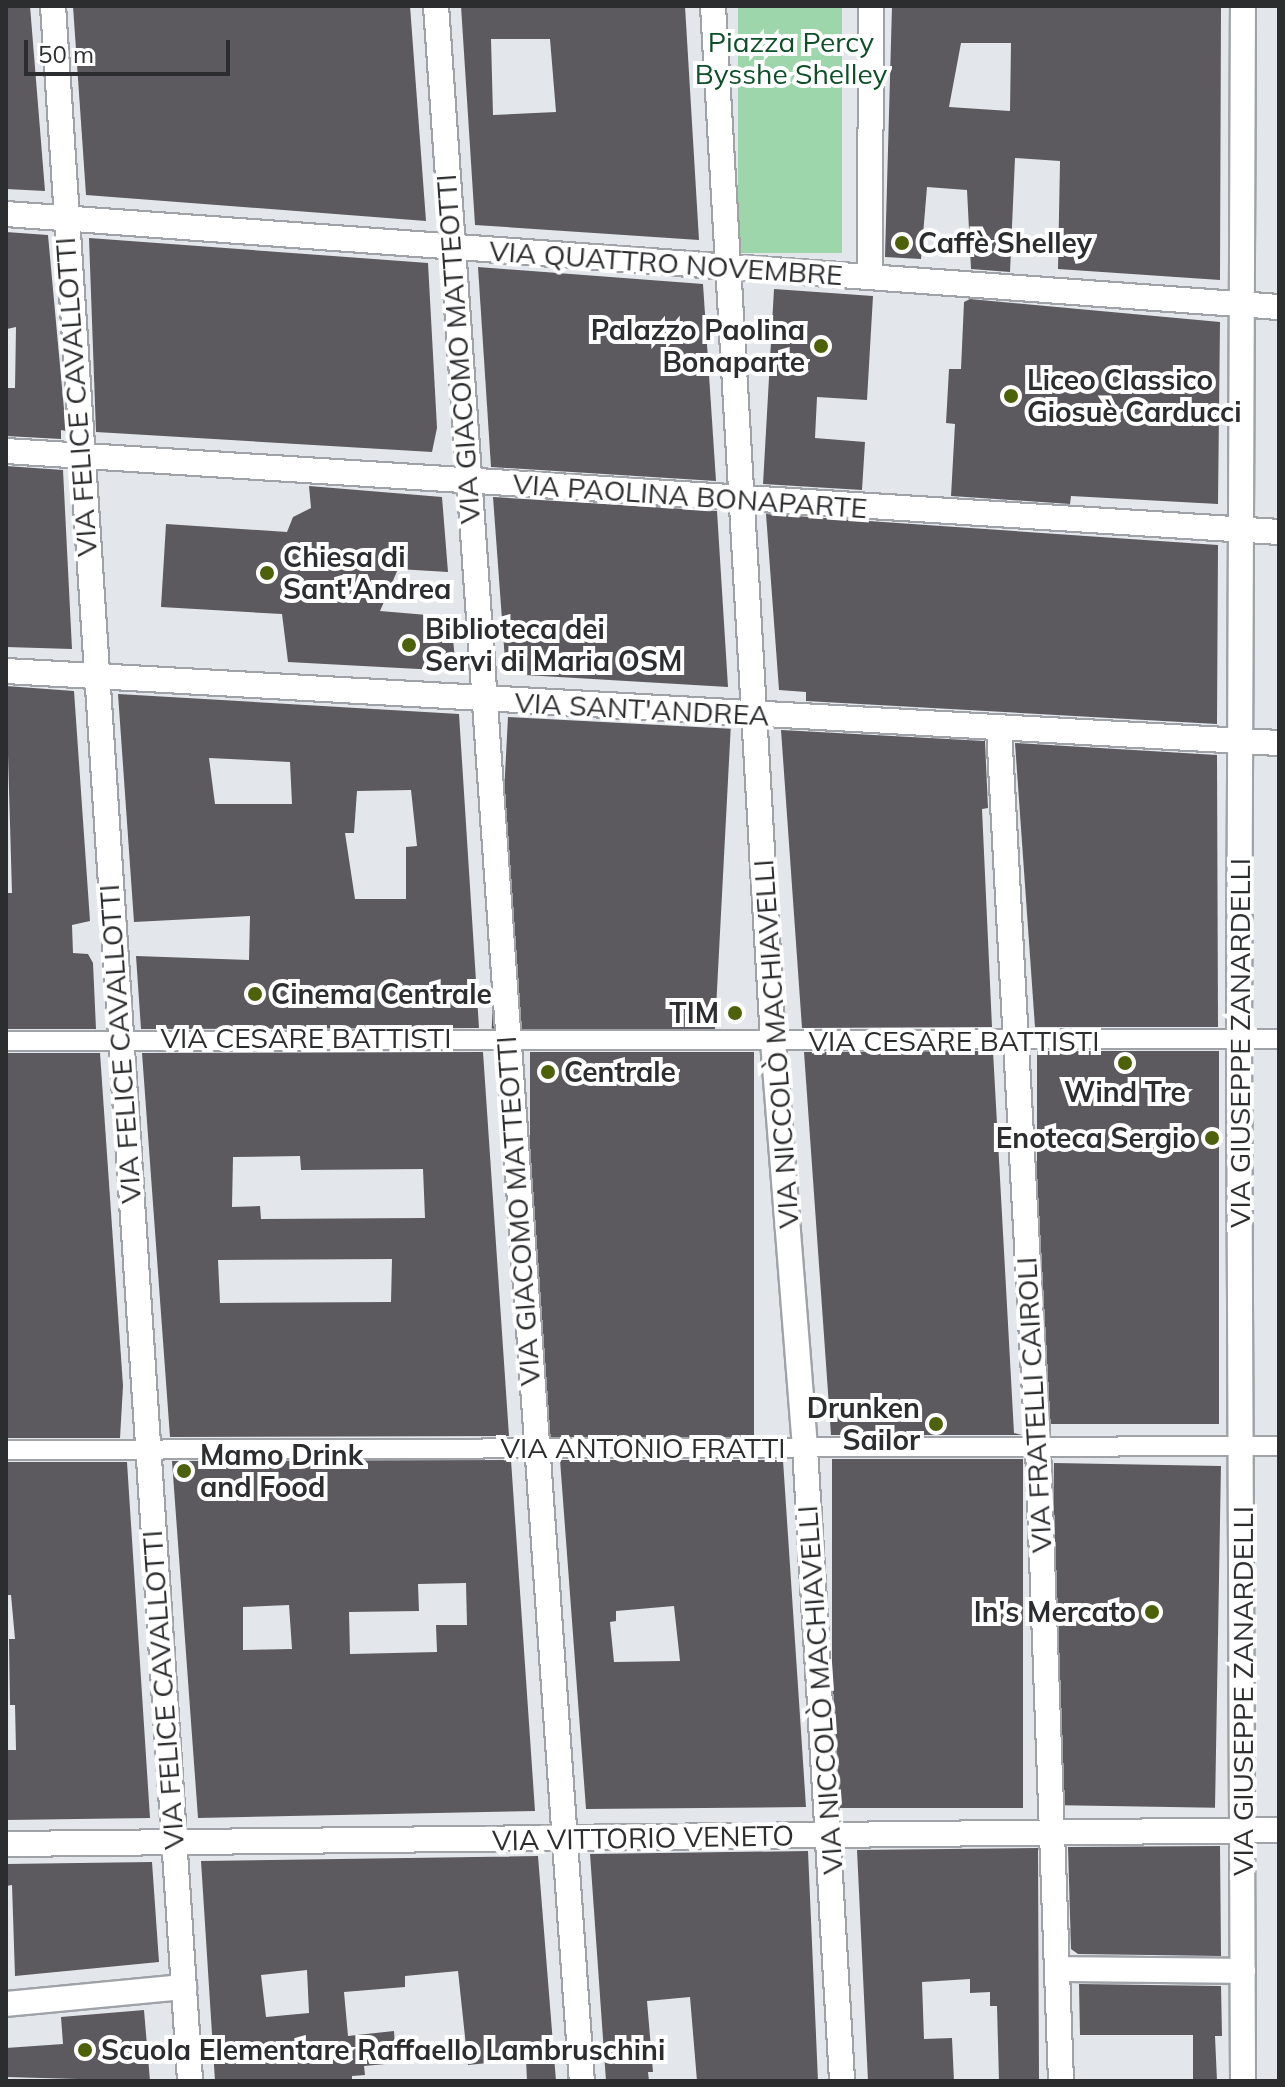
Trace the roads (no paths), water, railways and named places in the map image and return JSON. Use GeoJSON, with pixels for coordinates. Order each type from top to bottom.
{"type":"FeatureCollection","features":[{"type":"Feature","properties":{"kind":"street","name":"VIA FELICE CAVALLOTTI"},"geometry":{"type":"LineString","coordinates":[[53,6],[64,220],[190,2081]]}},
{"type":"Feature","properties":{"kind":"street","name":"VIA GIACOMO MATTEOTTI"},"geometry":{"type":"LineString","coordinates":[[436,6],[534,1448],[582,2081]]}},
{"type":"Feature","properties":{"kind":"street","name":"VIA NICCOLÒ MACHIAVELLI"},"geometry":{"type":"LineString","coordinates":[[713,6],[773,1041],[805,1448],[842,2081]]}},
{"type":"Feature","properties":{"kind":"street"},"geometry":{"type":"LineString","coordinates":[[870,277],[871,6]]}},
{"type":"Feature","properties":{"kind":"street","name":"VIA GIUSEPPE ZANARDELLI"},"geometry":{"type":"LineString","coordinates":[[1243,6],[1246,305],[1239,1039],[1243,1446],[1243,2081]]}},
{"type":"Feature","properties":{"kind":"street","name":"VIA QUATTRO NOVEMBRE"},"geometry":{"type":"LineString","coordinates":[[6,214],[451,249],[1279,307]]}},
{"type":"Feature","properties":{"kind":"street","name":"VIA PAOLINA BONAPARTE"},"geometry":{"type":"LineString","coordinates":[[6,451],[1279,532]]}},
{"type":"Feature","properties":{"kind":"street","name":"VIA SANT'ANDREA"},"geometry":{"type":"LineString","coordinates":[[6,671],[755,716],[1279,743]]}},
{"type":"Feature","properties":{"kind":"street","name":"VIA FRATELLI CAIROLI"},"geometry":{"type":"LineString","coordinates":[[999,729],[1038,1448],[1061,2081]]}},
{"type":"Feature","properties":{"kind":"street","name":"VIA CESARE BATTISTI"},"geometry":{"type":"LineString","coordinates":[[6,1041],[120,1038],[773,1041],[1279,1039]]}},
{"type":"Feature","properties":{"kind":"street","name":"VIA ANTONIO FRATTI"},"geometry":{"type":"LineString","coordinates":[[6,1450],[1279,1446]]}},
{"type":"Feature","properties":{"kind":"street","name":"VIA VITTORIO VENETO"},"geometry":{"type":"LineString","coordinates":[[6,1844],[1279,1830]]}},
{"type":"Feature","properties":{"kind":"street"},"geometry":{"type":"LineString","coordinates":[[1057,1969],[1243,1971]]}},
{"type":"Feature","properties":{"kind":"street"},"geometry":{"type":"LineString","coordinates":[[6,2004],[184,1987]]}},
{"type":"Feature","properties":{"kind":"place","name":"Caffè Shelley"},"geometry":{"type":"Point","coordinates":[902,243]}},
{"type":"Feature","properties":{"kind":"place","name":"Palazzo Paolina Bonaparte"},"geometry":{"type":"Point","coordinates":[821,346]}},
{"type":"Feature","properties":{"kind":"place","name":"Liceo Classico Giosuè Carducci"},"geometry":{"type":"Point","coordinates":[1011,396]}},
{"type":"Feature","properties":{"kind":"place","name":"Chiesa di Sant'Andrea"},"geometry":{"type":"Point","coordinates":[267,573]}},
{"type":"Feature","properties":{"kind":"place","name":"Biblioteca dei Servi di Maria OSM"},"geometry":{"type":"Point","coordinates":[409,645]}},
{"type":"Feature","properties":{"kind":"place","name":"Cinema Centrale"},"geometry":{"type":"Point","coordinates":[255,994]}},
{"type":"Feature","properties":{"kind":"place","name":"TIM"},"geometry":{"type":"Point","coordinates":[735,1013]}},
{"type":"Feature","properties":{"kind":"place","name":"Wind Tre"},"geometry":{"type":"Point","coordinates":[1125,1063]}},
{"type":"Feature","properties":{"kind":"place","name":"Centrale"},"geometry":{"type":"Point","coordinates":[548,1072]}},
{"type":"Feature","properties":{"kind":"place","name":"Enoteca Sergio"},"geometry":{"type":"Point","coordinates":[1212,1138]}},
{"type":"Feature","properties":{"kind":"place","name":"Drunken Sailor"},"geometry":{"type":"Point","coordinates":[936,1424]}},
{"type":"Feature","properties":{"kind":"place","name":"Mamo Drink and Food"},"geometry":{"type":"Point","coordinates":[184,1471]}},
{"type":"Feature","properties":{"kind":"place","name":"In's Mercato"},"geometry":{"type":"Point","coordinates":[1152,1612]}},
{"type":"Feature","properties":{"kind":"place","name":"Scuola Elementare Raffaello Lambruschini"},"geometry":{"type":"Point","coordinates":[85,2050]}},
{"type":"Feature","properties":{"kind":"park label","name":"Piazza Percy Bysshe Shelley"},"geometry":{"type":"Point","coordinates":[791,58]}}]}
